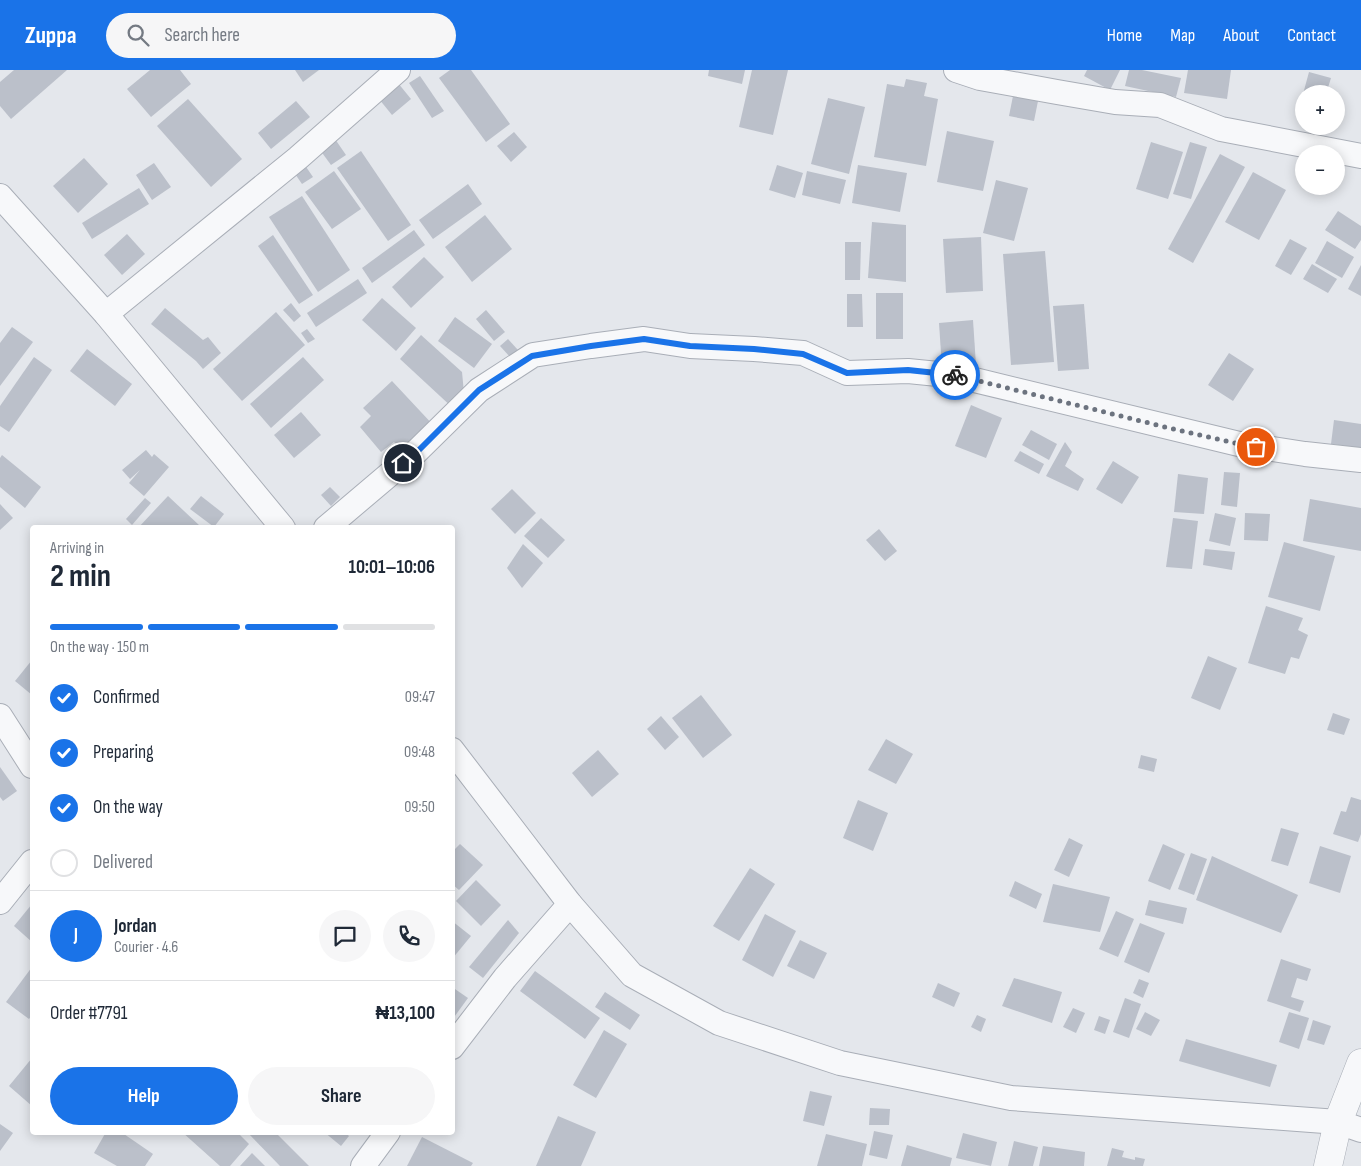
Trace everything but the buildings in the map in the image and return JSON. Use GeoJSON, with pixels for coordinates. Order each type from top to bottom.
{"type":"FeatureCollection","features":[{"type":"Feature","properties":{"kind":"street"},"geometry":{"type":"LineString","coordinates":[[106,314],[298,158],[398,70]]}},
{"type":"Feature","properties":{"kind":"street"},"geometry":{"type":"LineString","coordinates":[[956,70],[980,78],[1115,102],[1160,105],[1220,129],[1361,156]]}},
{"type":"Feature","properties":{"kind":"street"},"geometry":{"type":"LineString","coordinates":[[0,196],[106,314],[281,525]]}},
{"type":"Feature","properties":{"kind":"street"},"geometry":{"type":"LineString","coordinates":[[330,525],[417,452],[479,390],[532,356],[644,339],[690,346],[754,349],[803,354],[847,373],[908,370],[958,376],[1239,444],[1361,460]]}},
{"type":"Feature","properties":{"kind":"street"},"geometry":{"type":"LineString","coordinates":[[0,716],[30,763]]}},
{"type":"Feature","properties":{"kind":"street"},"geometry":{"type":"LineString","coordinates":[[455,754],[570,904],[632,976],[719,1022],[840,1063],[1011,1098],[1350,1126]]}},
{"type":"Feature","properties":{"kind":"street"},"geometry":{"type":"LineString","coordinates":[[0,902],[30,864]]}},
{"type":"Feature","properties":{"kind":"street"},"geometry":{"type":"LineString","coordinates":[[455,1043],[505,978],[570,904]]}},
{"type":"Feature","properties":{"kind":"street"},"geometry":{"type":"LineString","coordinates":[[1328,1166],[1350,1126],[1361,1063]]}},
{"type":"Feature","properties":{"kind":"street"},"geometry":{"type":"LineString","coordinates":[[363,1166],[386,1135]]}},
{"type":"Feature","properties":{"kind":"way so far"},"geometry":{"type":"LineString","coordinates":[[955,375],[1169,428],[1256,447]]}},
{"type":"Feature","properties":{"kind":"route"},"geometry":{"type":"LineString","coordinates":[[403,463],[417,452],[479,390],[532,356],[591,346],[644,339],[690,346],[754,349],[803,354],[847,373],[908,370],[955,375]]}}]}
